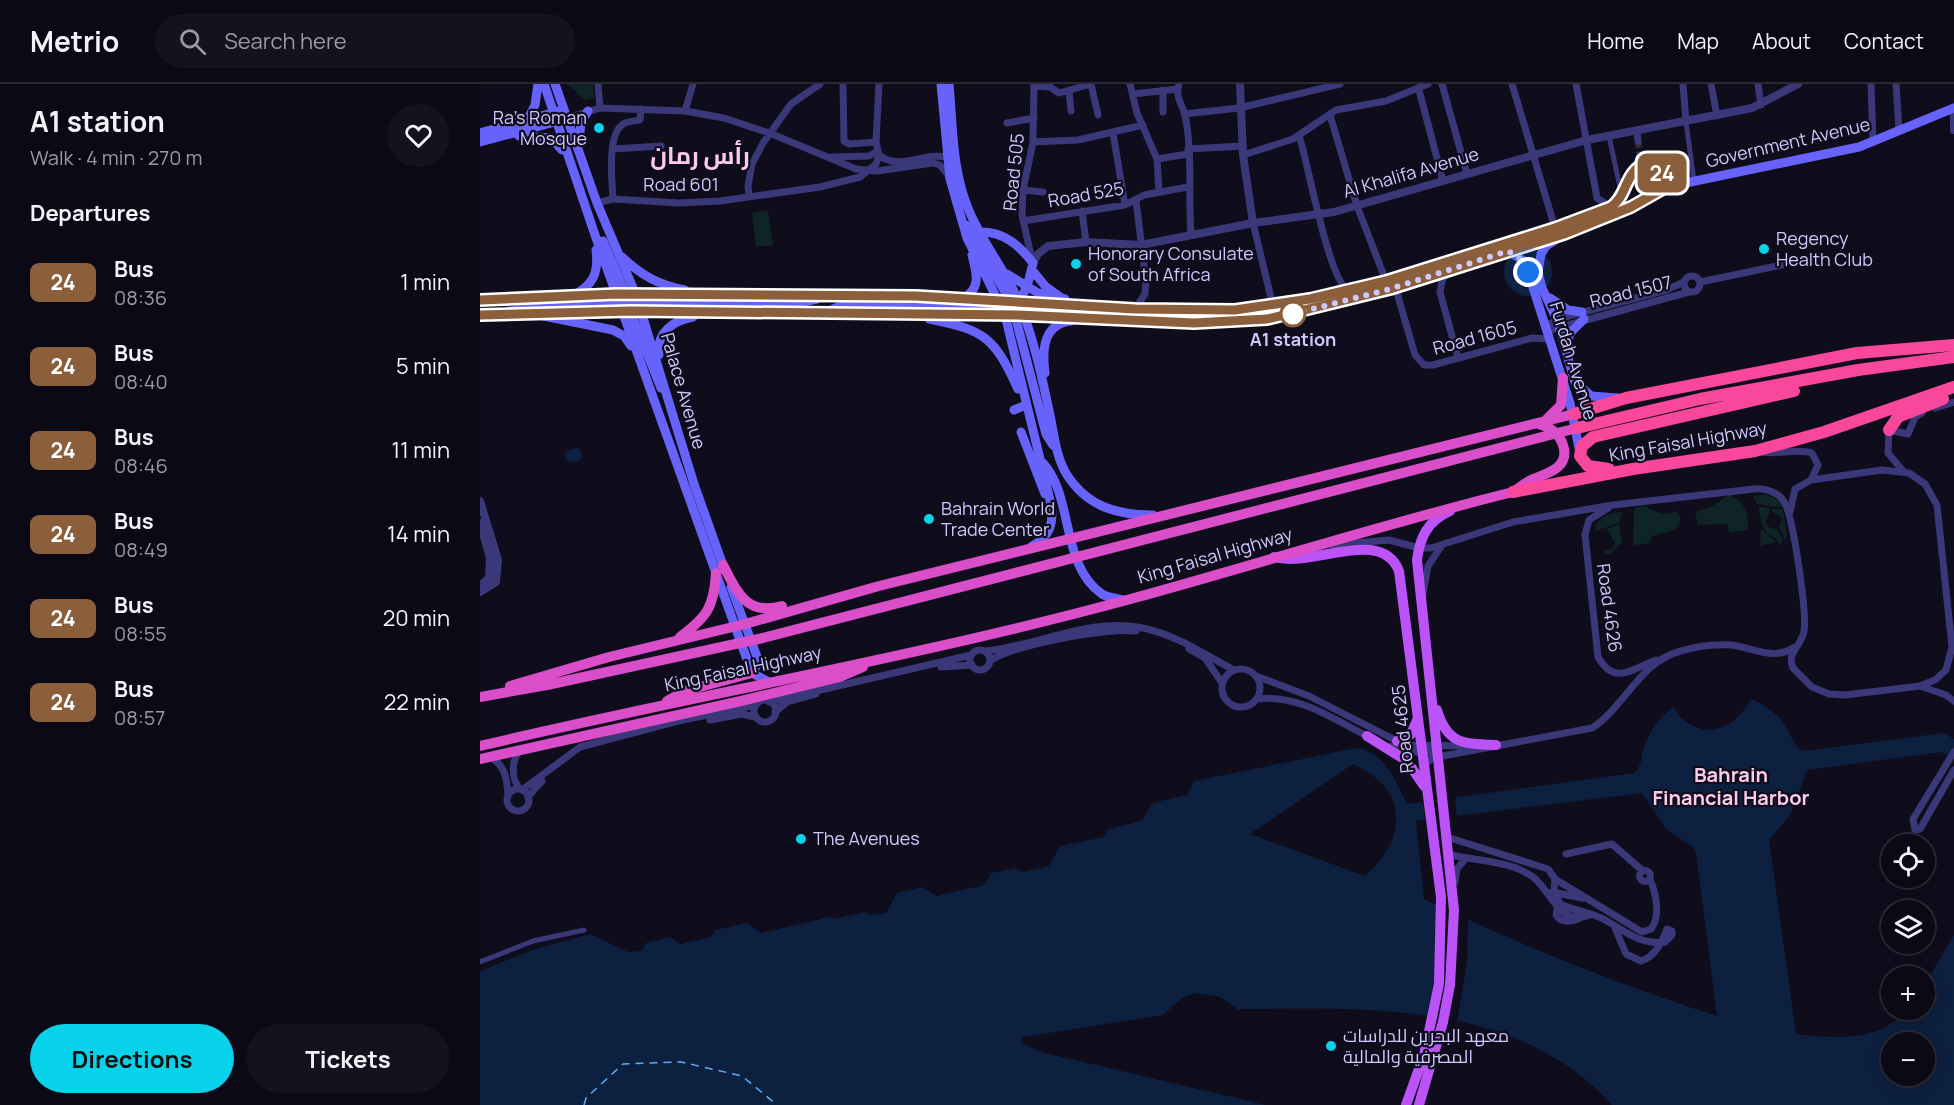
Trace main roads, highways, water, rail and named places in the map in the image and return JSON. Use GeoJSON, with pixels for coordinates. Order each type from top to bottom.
{"type":"FeatureCollection","features":[{"type":"Feature","properties":{"kind":"highway"},"geometry":{"type":"LineString","coordinates":[[1914,347],[1954,337]]}},
{"type":"Feature","properties":{"kind":"highway","name":"King Faisal Highway"},"geometry":{"type":"LineString","coordinates":[[480,696],[544,674],[740,625],[879,586],[1539,424],[1626,398],[1857,353],[1954,345]]}},
{"type":"Feature","properties":{"kind":"highway","name":"King Faisal Highway"},"geometry":{"type":"LineString","coordinates":[[480,696],[746,642],[1558,435],[1577,428],[1700,399],[1858,370],[1954,357]]}},
{"type":"Feature","properties":{"kind":"highway"},"geometry":{"type":"LineString","coordinates":[[1633,468],[1588,466],[1580,456],[1582,446],[1593,437],[1687,413],[1789,392],[1858,370]]}},
{"type":"Feature","properties":{"kind":"highway"},"geometry":{"type":"LineString","coordinates":[[1513,492],[1530,480],[1556,470],[1561,464],[1564,450],[1558,435],[1539,424],[1554,414],[1561,405],[1568,376]]}},
{"type":"Feature","properties":{"kind":"highway"},"geometry":{"type":"LineString","coordinates":[[1889,430],[1898,417],[1942,399],[1954,388]]}},
{"type":"Feature","properties":{"kind":"highway","name":"King Faisal Highway"},"geometry":{"type":"LineString","coordinates":[[480,746],[873,660],[1126,600],[1513,492],[1633,468],[1755,451],[1824,432],[1954,388]]}},
{"type":"Feature","properties":{"kind":"highway"},"geometry":{"type":"LineString","coordinates":[[719,569],[738,594],[750,604],[760,608],[770,609],[838,591],[879,586]]}},
{"type":"Feature","properties":{"kind":"highway"},"geometry":{"type":"LineString","coordinates":[[677,639],[702,619],[711,608],[719,569]]}},
{"type":"Feature","properties":{"kind":"highway"},"geometry":{"type":"LineString","coordinates":[[483,758],[730,704],[840,677],[873,660]]}},
{"type":"Feature","properties":{"kind":"highway"},"geometry":{"type":"LineString","coordinates":[[662,705],[685,691],[752,673]]}},
{"type":"Feature","properties":{"kind":"main road"},"geometry":{"type":"LineString","coordinates":[[526,121],[536,105],[538,84]]}},
{"type":"Feature","properties":{"kind":"main road","name":"Palace Avenue"},"geometry":{"type":"LineString","coordinates":[[543,84],[595,236],[661,372],[667,400],[719,569]]}},
{"type":"Feature","properties":{"kind":"main road","name":"Palace Avenue"},"geometry":{"type":"LineString","coordinates":[[555,84],[597,203],[620,255],[628,303],[643,366],[746,642],[759,663],[752,673]]}},
{"type":"Feature","properties":{"kind":"main road"},"geometry":{"type":"LineString","coordinates":[[941,84],[950,179],[977,273],[976,285],[971,294],[961,298]]}},
{"type":"Feature","properties":{"kind":"main road"},"geometry":{"type":"LineString","coordinates":[[949,84],[956,168],[968,206],[1004,272],[1025,403],[1051,504],[1050,531],[1040,542],[1022,551]]}},
{"type":"Feature","properties":{"kind":"main road","name":"Government Avenue"},"geometry":{"type":"LineString","coordinates":[[628,303],[712,314],[906,314],[1008,305],[1235,310],[1273,306],[1388,285],[1447,271],[1564,234],[1625,210],[1661,190],[1873,142],[1954,108]]}},
{"type":"Feature","properties":{"kind":"main road"},"geometry":{"type":"LineString","coordinates":[[579,152],[579,128],[588,111]]}},
{"type":"Feature","properties":{"kind":"main road"},"geometry":{"type":"LineString","coordinates":[[480,142],[505,136],[566,114]]}},
{"type":"Feature","properties":{"kind":"main road"},"geometry":{"type":"LineString","coordinates":[[480,133],[526,121],[555,117]]}},
{"type":"Feature","properties":{"kind":"main road"},"geometry":{"type":"LineString","coordinates":[[505,136],[540,135],[551,138],[558,144],[570,163]]}},
{"type":"Feature","properties":{"kind":"main road","name":"Government Avenue"},"geometry":{"type":"LineString","coordinates":[[1021,315],[1194,323],[1280,317],[1388,285],[1611,207],[1622,197],[1630,177],[1640,162],[1662,173],[1665,182],[1661,190]]}},
{"type":"Feature","properties":{"kind":"main road"},"geometry":{"type":"LineString","coordinates":[[582,197],[628,303],[653,373],[667,400]]}},
{"type":"Feature","properties":{"kind":"main road"},"geometry":{"type":"LineString","coordinates":[[963,222],[975,236],[1008,305]]}},
{"type":"Feature","properties":{"kind":"main road"},"geometry":{"type":"LineString","coordinates":[[981,232],[1018,250],[1046,287],[1082,307]]}},
{"type":"Feature","properties":{"kind":"main road","name":"Furdah Avenue"},"geometry":{"type":"LineString","coordinates":[[1564,234],[1546,246],[1541,254],[1538,272],[1566,349],[1580,456]]}},
{"type":"Feature","properties":{"kind":"main road"},"geometry":{"type":"LineString","coordinates":[[572,296],[584,290],[594,279],[597,260],[595,236]]}},
{"type":"Feature","properties":{"kind":"main road"},"geometry":{"type":"LineString","coordinates":[[967,238],[1008,305],[1021,315],[1044,387]]}},
{"type":"Feature","properties":{"kind":"main road","name":"Furdah Avenue"},"geometry":{"type":"LineString","coordinates":[[1508,251],[1524,261],[1546,332],[1568,376]]}},
{"type":"Feature","properties":{"kind":"main road"},"geometry":{"type":"LineString","coordinates":[[620,255],[641,275],[655,282],[699,294]]}},
{"type":"Feature","properties":{"kind":"main road"},"geometry":{"type":"LineString","coordinates":[[821,314],[846,304],[1008,305],[1027,287],[1032,266]]}},
{"type":"Feature","properties":{"kind":"main road"},"geometry":{"type":"LineString","coordinates":[[1004,272],[1027,287],[1065,299]]}},
{"type":"Feature","properties":{"kind":"main road"},"geometry":{"type":"LineString","coordinates":[[1542,288],[1558,306],[1583,316],[1568,337],[1566,349]]}},
{"type":"Feature","properties":{"kind":"main road","name":"Government Avenue"},"geometry":{"type":"LineString","coordinates":[[628,303],[699,294],[961,298],[1008,305]]}},
{"type":"Feature","properties":{"kind":"main road"},"geometry":{"type":"LineString","coordinates":[[506,312],[527,307],[628,303],[789,305],[809,302],[826,295]]}},
{"type":"Feature","properties":{"kind":"main road"},"geometry":{"type":"LineString","coordinates":[[524,312],[613,330],[629,342],[643,366]]}},
{"type":"Feature","properties":{"kind":"main road"},"geometry":{"type":"LineString","coordinates":[[661,372],[659,341],[668,327],[680,320],[712,314]]}},
{"type":"Feature","properties":{"kind":"main road"},"geometry":{"type":"LineString","coordinates":[[906,314],[966,328],[992,343],[999,350],[1025,403]]}},
{"type":"Feature","properties":{"kind":"main road"},"geometry":{"type":"LineString","coordinates":[[1021,315],[1044,411],[1057,452],[1073,483],[1101,507],[1122,514],[1166,516]]}},
{"type":"Feature","properties":{"kind":"main road"},"geometry":{"type":"LineString","coordinates":[[1041,399],[1044,387],[1043,348],[1052,329],[1067,321],[1113,319]]}},
{"type":"Feature","properties":{"kind":"main road"},"geometry":{"type":"LineString","coordinates":[[1568,376],[1591,396],[1626,398]]}},
{"type":"Feature","properties":{"kind":"main road"},"geometry":{"type":"LineString","coordinates":[[1014,410],[1025,403],[1041,399]]}},
{"type":"Feature","properties":{"kind":"main road"},"geometry":{"type":"LineString","coordinates":[[1028,416],[1044,411]]}},
{"type":"Feature","properties":{"kind":"main road"},"geometry":{"type":"LineString","coordinates":[[1020,432],[1038,480],[1051,504]]}},
{"type":"Feature","properties":{"kind":"main road"},"geometry":{"type":"LineString","coordinates":[[1039,459],[1050,470],[1054,479],[1077,558],[1101,593],[1126,600]]}},
{"type":"Feature","properties":{"kind":"main road","name":"Road 4625"},"geometry":{"type":"LineString","coordinates":[[1438,1021],[1450,985],[1454,897],[1417,568],[1419,548],[1431,522],[1440,515],[1473,502]]}},
{"type":"Feature","properties":{"kind":"main road","name":"Road 4625"},"geometry":{"type":"LineString","coordinates":[[1274,557],[1284,560],[1306,560],[1373,549],[1392,557],[1401,578],[1441,897],[1442,957],[1438,1021]]}},
{"type":"Feature","properties":{"kind":"main road"},"geometry":{"type":"LineString","coordinates":[[752,673],[769,682]]}},
{"type":"Feature","properties":{"kind":"main road"},"geometry":{"type":"LineString","coordinates":[[1430,694],[1440,723],[1449,735],[1462,742],[1496,746]]}},
{"type":"Feature","properties":{"kind":"main road"},"geometry":{"type":"LineString","coordinates":[[1397,741],[1408,737],[1414,731],[1419,712]]}},
{"type":"Feature","properties":{"kind":"main road"},"geometry":{"type":"LineString","coordinates":[[1367,736],[1407,761],[1417,773],[1428,795]]}},
{"type":"Feature","properties":{"kind":"main road"},"geometry":{"type":"LineString","coordinates":[[1406,1105],[1438,1021]]}},
{"type":"Feature","properties":{"kind":"main road"},"geometry":{"type":"LineString","coordinates":[[1419,1105],[1438,1021]]}},
{"type":"Feature","properties":{"kind":"water"},"geometry":{"type":"Polygon","coordinates":[[[1646,170],[1654,178],[1646,186],[1638,178],[1646,170]]]}},
{"type":"Feature","properties":{"kind":"water"},"geometry":{"type":"Polygon","coordinates":[[[579,447],[582,456],[579,461],[567,462],[564,452],[579,447]]]}},
{"type":"Feature","properties":{"kind":"water"},"geometry":{"type":"Polygon","coordinates":[[[1751,699],[1760,703],[1782,721],[1794,742],[1804,751],[1944,733],[1954,739],[1954,759],[1941,752],[1807,770],[1791,814],[1769,840],[1796,1034],[1826,1037],[1856,1036],[1883,1028],[1896,1020],[1935,1020],[1935,967],[1954,935],[1954,1105],[1612,1105],[1574,1071],[1532,1046],[1486,1028],[1438,1017],[1388,1011],[1237,1009],[1221,997],[1197,993],[1183,997],[1163,1015],[1023,1037],[1020,1042],[1041,1052],[1266,1105],[480,1105],[480,971],[535,949],[590,934],[628,952],[642,951],[646,943],[670,937],[680,944],[711,937],[715,930],[747,923],[761,933],[830,917],[833,919],[865,912],[871,915],[886,913],[897,893],[923,887],[936,896],[984,885],[991,873],[1016,868],[1022,872],[1049,866],[1060,846],[1104,837],[1108,829],[1142,821],[1152,803],[1187,795],[1194,781],[1357,748],[1375,755],[1382,762],[1394,778],[1407,804],[1634,773],[1640,764],[1649,735],[1659,720],[1673,707],[1693,726],[1703,729],[1725,726],[1735,720],[1751,699]],[[1353,764],[1250,834],[1365,876],[1389,846],[1395,830],[1396,815],[1393,800],[1384,786],[1371,774],[1353,764]],[[1642,793],[1416,821],[1424,899],[1569,963],[1717,1016],[1696,853],[1694,848],[1666,829],[1642,793]]]}},
{"type":"Feature","properties":{"kind":"tunnel"},"geometry":{"type":"LineString","coordinates":[[1638,141],[1640,157]]}},
{"type":"Feature","properties":{"kind":"place","name":"Ra's Roman Mosque"},"geometry":{"type":"Point","coordinates":[599,128]}},
{"type":"Feature","properties":{"kind":"place","name":"Regency Health Club"},"geometry":{"type":"Point","coordinates":[1764,249]}},
{"type":"Feature","properties":{"kind":"place","name":"Honorary Consulate of South Africa"},"geometry":{"type":"Point","coordinates":[1076,264]}},
{"type":"Feature","properties":{"kind":"place","name":"A1 station"},"geometry":{"type":"Point","coordinates":[1293,314]}},
{"type":"Feature","properties":{"kind":"place","name":"Bahrain World Trade Center"},"geometry":{"type":"Point","coordinates":[929,519]}},
{"type":"Feature","properties":{"kind":"place","name":"The Avenues"},"geometry":{"type":"Point","coordinates":[801,839]}},
{"type":"Feature","properties":{"kind":"place","name":"معهد البحرين للدراسات المصرفية والمالية"},"geometry":{"type":"Point","coordinates":[1331,1046]}},
{"type":"Feature","properties":{"kind":"district","name":"رأس رمان"},"geometry":{"type":"Point","coordinates":[700,156]}},
{"type":"Feature","properties":{"kind":"district","name":"Bahrain Financial Harbor"},"geometry":{"type":"Point","coordinates":[1731,786]}}]}
